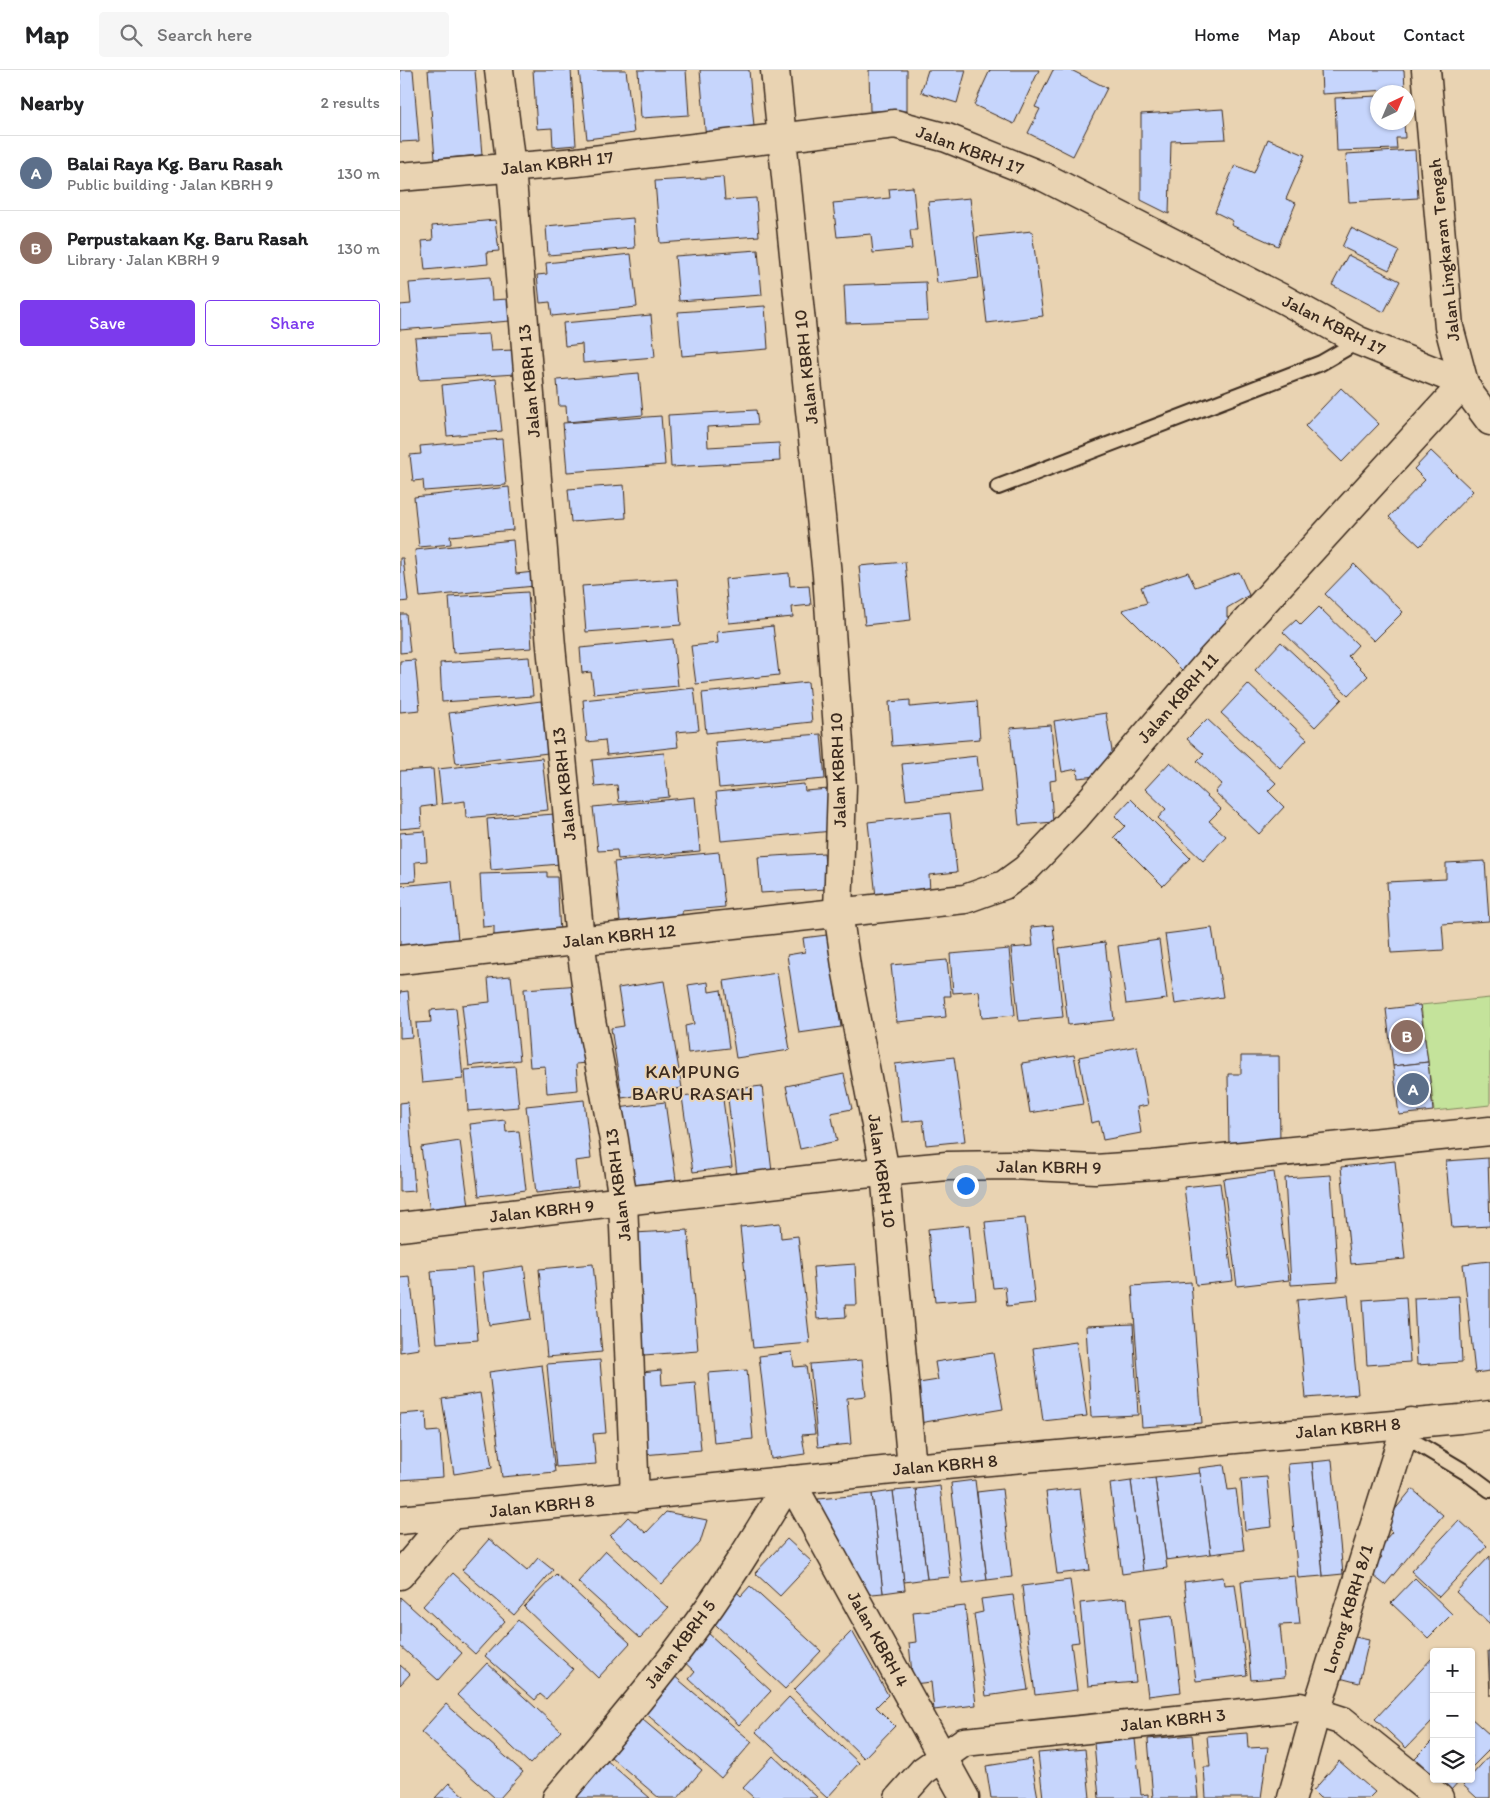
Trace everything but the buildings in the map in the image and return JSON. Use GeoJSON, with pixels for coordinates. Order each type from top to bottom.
{"type":"FeatureCollection","features":[{"type":"Feature","properties":{"kind":"street","name":"Jalan KBRH 13"},"geometry":{"type":"LineString","coordinates":[[498,70],[511,168],[551,646],[580,940],[591,1020],[614,1140],[623,1201],[635,1497]]}},
{"type":"Feature","properties":{"kind":"street","name":"Jalan KBRH 10"},"geometry":{"type":"LineString","coordinates":[[774,70],[827,575],[842,786],[838,912],[847,973],[885,1172],[912,1468]]}},
{"type":"Feature","properties":{"kind":"street","name":"Jalan Lingkaran Tengah"},"geometry":{"type":"LineString","coordinates":[[1426,70],[1448,327],[1464,383],[1490,421]]}},
{"type":"Feature","properties":{"kind":"street","name":"Jalan KBRH 17"},"geometry":{"type":"LineString","coordinates":[[400,177],[577,162],[895,124],[946,138],[1044,177],[1358,340],[1464,383]]}},
{"type":"Feature","properties":{"kind":"street","name":"Jalan KBRH 11"},"geometry":{"type":"LineString","coordinates":[[838,912],[965,899],[1004,885],[1026,869],[1076,817],[1208,663],[1464,383]]}},
{"type":"Feature","properties":{"kind":"street","name":"Jalan KBRH 12"},"geometry":{"type":"LineString","coordinates":[[400,960],[838,912]]}},
{"type":"Feature","properties":{"kind":"street","name":"Jalan KBRH 9"},"geometry":{"type":"LineString","coordinates":[[400,1227],[947,1166],[1114,1167],[1490,1131]]}},
{"type":"Feature","properties":{"kind":"street","name":"Jalan KBRH 8"},"geometry":{"type":"LineString","coordinates":[[400,1520],[912,1468],[1407,1429],[1490,1415]]}},
{"type":"Feature","properties":{"kind":"street"},"geometry":{"type":"LineString","coordinates":[[1460,1419],[1490,1428]]}},
{"type":"Feature","properties":{"kind":"street","name":"Lorong KBRH 8/1"},"geometry":{"type":"LineString","coordinates":[[1292,1798],[1316,1712],[1407,1429]]}},
{"type":"Feature","properties":{"kind":"street","name":"Jalan KBRH 4"},"geometry":{"type":"LineString","coordinates":[[790,1480],[965,1798]]}},
{"type":"Feature","properties":{"kind":"street","name":"Jalan KBRH 5"},"geometry":{"type":"LineString","coordinates":[[557,1798],[685,1642],[744,1555],[790,1480]]}},
{"type":"Feature","properties":{"kind":"street"},"geometry":{"type":"LineString","coordinates":[[400,1575],[450,1516]]}},
{"type":"Feature","properties":{"kind":"street","name":"Jalan KBRH 3"},"geometry":{"type":"LineString","coordinates":[[900,1798],[923,1771],[964,1742],[1300,1707],[1343,1720],[1439,1798]]}},
{"type":"Feature","properties":{"kind":"lane"},"geometry":{"type":"LineString","coordinates":[[998,488],[1321,363],[1358,340]]}},
{"type":"Feature","properties":{"kind":"lane"},"geometry":{"type":"LineString","coordinates":[[1407,1429],[1490,1490]]}},
{"type":"Feature","properties":{"kind":"green space"},"geometry":{"type":"Polygon","coordinates":[[[1490,998],[1490,1105],[1434,1111],[1421,1005],[1490,998]]]}},
{"type":"Feature","properties":{"kind":"place","name":"Perpustakaan Kg. Baru Rasah"},"geometry":{"type":"Point","coordinates":[1407,1036]}},
{"type":"Feature","properties":{"kind":"place","name":"Balai Raya Kg. Baru Rasah"},"geometry":{"type":"Point","coordinates":[1413,1089]}},
{"type":"Feature","properties":{"kind":"district","name":"KAMPUNG BARU RASAH"},"geometry":{"type":"Point","coordinates":[693,1082]}}]}
